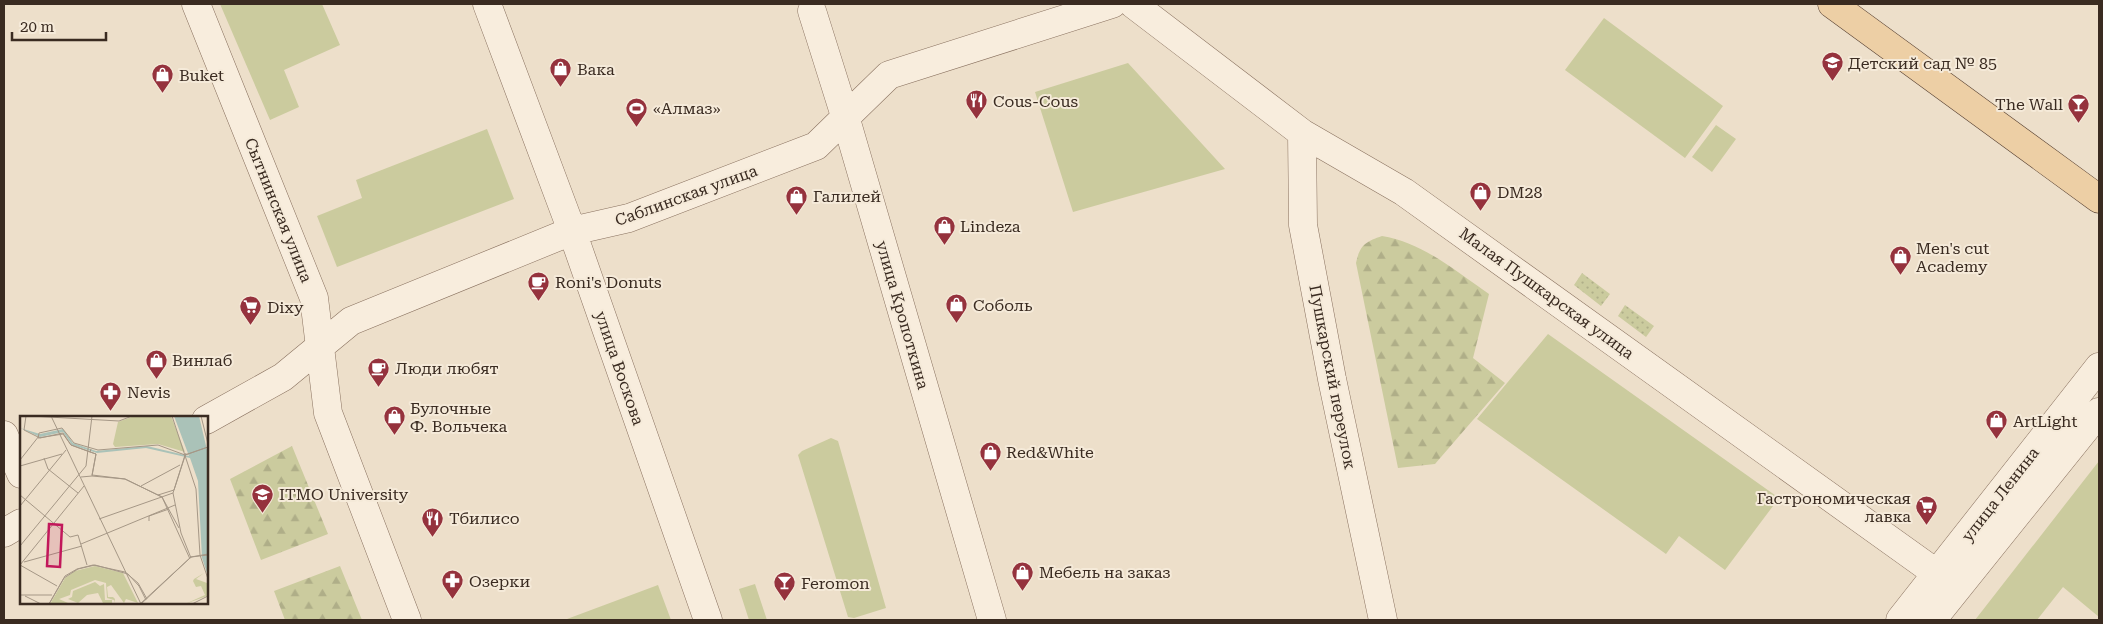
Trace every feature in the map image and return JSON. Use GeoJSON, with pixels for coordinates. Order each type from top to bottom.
{"type":"FeatureCollection","features":[{"type":"Feature","properties":{"kind":"main road"},"geometry":{"type":"LineString","coordinates":[[1832,4],[2099,199]]}},
{"type":"Feature","properties":{"kind":"street","name":"Сытнинская улица"},"geometry":{"type":"LineString","coordinates":[[196,4],[314,298],[328,413],[407,620]]}},
{"type":"Feature","properties":{"kind":"street","name":"улица Воскова"},"geometry":{"type":"LineString","coordinates":[[487,4],[572,231],[708,620]]}},
{"type":"Feature","properties":{"kind":"street","name":"Саблинская улица"},"geometry":{"type":"LineString","coordinates":[[208,419],[283,377],[351,320],[572,231],[629,218],[816,146],[889,75],[1112,4]]}},
{"type":"Feature","properties":{"kind":"street","name":"Малая Пушкарская улица"},"geometry":{"type":"LineString","coordinates":[[1133,4],[1302,133],[1404,192],[1947,581]]}},
{"type":"Feature","properties":{"kind":"street","name":"улица Кропоткина"},"geometry":{"type":"LineString","coordinates":[[812,10],[845,116],[992,620]]}},
{"type":"Feature","properties":{"kind":"street","name":"Пушкарский переулок"},"geometry":{"type":"LineString","coordinates":[[1302,133],[1303,224],[1382,620]]}},
{"type":"Feature","properties":{"kind":"street","name":"улица Ленина"},"geometry":{"type":"LineString","coordinates":[[1932,620],[1947,581],[2099,367]]}},
{"type":"Feature","properties":{"kind":"street","name":"улица Ленина"},"geometry":{"type":"LineString","coordinates":[[1900,620],[1947,581],[2099,412]]}},
{"type":"Feature","properties":{"kind":"street"},"geometry":{"type":"LineString","coordinates":[[4,435],[20,472]]}},
{"type":"Feature","properties":{"kind":"street"},"geometry":{"type":"LineString","coordinates":[[4,533],[20,524]]}},
{"type":"Feature","properties":{"kind":"green space"},"geometry":{"type":"Polygon","coordinates":[[[220,4],[322,4],[340,45],[284,70],[299,107],[270,120],[220,4]]]}},
{"type":"Feature","properties":{"kind":"green space"},"geometry":{"type":"Polygon","coordinates":[[[1604,18],[1723,106],[1685,158],[1565,70],[1604,18]]]}},
{"type":"Feature","properties":{"kind":"green space"},"geometry":{"type":"Polygon","coordinates":[[[1128,63],[1225,169],[1073,212],[1035,92],[1128,63]]]}},
{"type":"Feature","properties":{"kind":"green space"},"geometry":{"type":"Polygon","coordinates":[[[1716,125],[1736,139],[1712,172],[1692,157],[1716,125]]]}},
{"type":"Feature","properties":{"kind":"green space"},"geometry":{"type":"Polygon","coordinates":[[[487,129],[514,199],[337,267],[317,216],[362,198],[356,180],[487,129]]]}},
{"type":"Feature","properties":{"kind":"green space"},"geometry":{"type":"Polygon","coordinates":[[[1382,236],[1397,239],[1425,251],[1489,294],[1473,358],[1505,383],[1435,464],[1398,468],[1356,263],[1359,252],[1364,245],[1382,236]]]}},
{"type":"Feature","properties":{"kind":"green space"},"geometry":{"type":"Polygon","coordinates":[[[1582,273],[1610,294],[1601,306],[1574,285],[1582,273]]]}},
{"type":"Feature","properties":{"kind":"green space"},"geometry":{"type":"Polygon","coordinates":[[[1625,305],[1654,326],[1646,337],[1618,316],[1625,305]]]}},
{"type":"Feature","properties":{"kind":"green space"},"geometry":{"type":"Polygon","coordinates":[[[1548,334],[1779,498],[1725,570],[1679,536],[1666,554],[1477,419],[1548,334]]]}},
{"type":"Feature","properties":{"kind":"green space"},"geometry":{"type":"Polygon","coordinates":[[[831,438],[838,441],[886,608],[854,618],[848,617],[798,455],[802,451],[831,438]]]}},
{"type":"Feature","properties":{"kind":"green space"},"geometry":{"type":"Polygon","coordinates":[[[292,446],[328,534],[261,560],[230,479],[292,446]]]}},
{"type":"Feature","properties":{"kind":"green space"},"geometry":{"type":"Polygon","coordinates":[[[2099,461],[2099,617],[2063,587],[2037,620],[1975,620],[2099,461]]]}},
{"type":"Feature","properties":{"kind":"green space"},"geometry":{"type":"Polygon","coordinates":[[[340,566],[362,620],[285,620],[274,591],[340,566]]]}},
{"type":"Feature","properties":{"kind":"green space"},"geometry":{"type":"Polygon","coordinates":[[[755,584],[767,620],[749,620],[739,589],[755,584]]]}},
{"type":"Feature","properties":{"kind":"green space"},"geometry":{"type":"Polygon","coordinates":[[[658,585],[671,620],[567,619],[658,585]]]}},
{"type":"Feature","properties":{"kind":"place","name":"Детский сад № 85"},"geometry":{"type":"Point","coordinates":[1832,82]}},
{"type":"Feature","properties":{"kind":"place","name":"Вака"},"geometry":{"type":"Point","coordinates":[561,88]}},
{"type":"Feature","properties":{"kind":"place","name":"Buket"},"geometry":{"type":"Point","coordinates":[163,94]}},
{"type":"Feature","properties":{"kind":"place","name":"Cous-Cous"},"geometry":{"type":"Point","coordinates":[977,120]}},
{"type":"Feature","properties":{"kind":"place","name":"The Wall"},"geometry":{"type":"Point","coordinates":[2079,123]}},
{"type":"Feature","properties":{"kind":"place","name":"«Алмаз»"},"geometry":{"type":"Point","coordinates":[637,127]}},
{"type":"Feature","properties":{"kind":"place","name":"DM28"},"geometry":{"type":"Point","coordinates":[1481,211]}},
{"type":"Feature","properties":{"kind":"place","name":"Галилей"},"geometry":{"type":"Point","coordinates":[797,215]}},
{"type":"Feature","properties":{"kind":"place","name":"Lindeza"},"geometry":{"type":"Point","coordinates":[944,245]}},
{"type":"Feature","properties":{"kind":"place","name":"Men's cut Academy"},"geometry":{"type":"Point","coordinates":[1900,276]}},
{"type":"Feature","properties":{"kind":"place","name":"Roni's Donuts"},"geometry":{"type":"Point","coordinates":[539,301]}},
{"type":"Feature","properties":{"kind":"place","name":"Соболь"},"geometry":{"type":"Point","coordinates":[957,324]}},
{"type":"Feature","properties":{"kind":"place","name":"Dixy"},"geometry":{"type":"Point","coordinates":[251,326]}},
{"type":"Feature","properties":{"kind":"place","name":"Винлаб"},"geometry":{"type":"Point","coordinates":[156,379]}},
{"type":"Feature","properties":{"kind":"place","name":"Люди любят"},"geometry":{"type":"Point","coordinates":[379,387]}},
{"type":"Feature","properties":{"kind":"place","name":"Nevis"},"geometry":{"type":"Point","coordinates":[111,411]}},
{"type":"Feature","properties":{"kind":"place","name":"Булочные Ф. Вольчека"},"geometry":{"type":"Point","coordinates":[394,436]}},
{"type":"Feature","properties":{"kind":"place","name":"ArtLight"},"geometry":{"type":"Point","coordinates":[1997,440]}},
{"type":"Feature","properties":{"kind":"place","name":"Red&White"},"geometry":{"type":"Point","coordinates":[990,471]}},
{"type":"Feature","properties":{"kind":"place","name":"ITMO University"},"geometry":{"type":"Point","coordinates":[263,513]}},
{"type":"Feature","properties":{"kind":"place","name":"Гастрономическая лавка"},"geometry":{"type":"Point","coordinates":[1927,526]}},
{"type":"Feature","properties":{"kind":"place","name":"Тбилисо"},"geometry":{"type":"Point","coordinates":[433,537]}},
{"type":"Feature","properties":{"kind":"place","name":"Мебель на заказ"},"geometry":{"type":"Point","coordinates":[1023,591]}},
{"type":"Feature","properties":{"kind":"place","name":"Озерки"},"geometry":{"type":"Point","coordinates":[453,600]}},
{"type":"Feature","properties":{"kind":"place","name":"Feromon"},"geometry":{"type":"Point","coordinates":[785,602]}}]}
